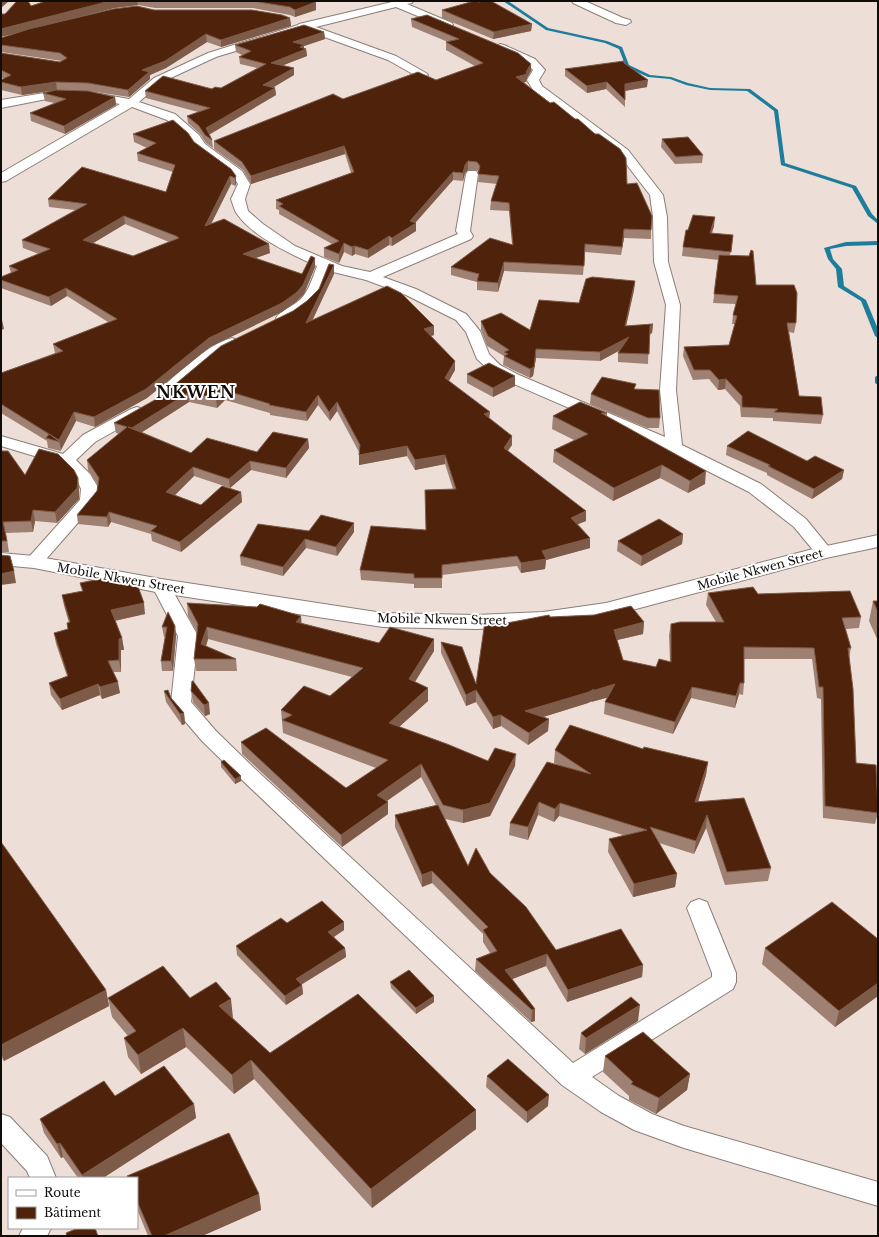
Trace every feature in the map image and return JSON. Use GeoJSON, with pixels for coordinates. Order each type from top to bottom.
{"type":"FeatureCollection","features":[{"type":"Feature","properties":{"kind":"highway","name":"Mobile Nkwen Street"},"geometry":{"type":"LineString","coordinates":[[1,559],[34,562],[161,586],[383,620],[476,622],[543,619],[606,610],[824,552],[878,541]]}},
{"type":"Feature","properties":{"kind":"street"},"geometry":{"type":"LineString","coordinates":[[372,1],[384,6]]}},
{"type":"Feature","properties":{"kind":"street"},"geometry":{"type":"LineString","coordinates":[[1,178],[131,103],[158,80],[212,55],[304,26],[410,1]]}},
{"type":"Feature","properties":{"kind":"street"},"geometry":{"type":"LineString","coordinates":[[577,1],[626,22]]}},
{"type":"Feature","properties":{"kind":"street"},"geometry":{"type":"LineString","coordinates":[[397,4],[460,30]]}},
{"type":"Feature","properties":{"kind":"street"},"geometry":{"type":"LineString","coordinates":[[292,21],[392,58],[422,75]]}},
{"type":"Feature","properties":{"kind":"street"},"geometry":{"type":"LineString","coordinates":[[488,42],[531,61],[539,70],[533,80],[537,88],[624,153],[656,195],[660,217],[661,262],[673,305],[668,390],[674,447]]}},
{"type":"Feature","properties":{"kind":"street"},"geometry":{"type":"LineString","coordinates":[[1,104],[57,94],[89,95],[131,103],[171,117],[195,138],[200,146],[238,174],[244,184],[238,199],[242,212],[258,227],[290,249],[325,264],[371,277],[442,306],[461,317],[473,331],[482,356],[495,368],[513,378],[674,447],[755,488],[800,524],[824,552]]}},
{"type":"Feature","properties":{"kind":"street"},"geometry":{"type":"LineString","coordinates":[[1,165],[17,168]]}},
{"type":"Feature","properties":{"kind":"street"},"geometry":{"type":"LineString","coordinates":[[371,277],[466,236],[463,231],[472,174]]}},
{"type":"Feature","properties":{"kind":"street"},"geometry":{"type":"LineString","coordinates":[[267,326],[288,316],[311,297],[325,264]]}},
{"type":"Feature","properties":{"kind":"street"},"geometry":{"type":"LineString","coordinates":[[67,460],[72,451],[80,444],[151,404],[216,351],[246,337]]}},
{"type":"Feature","properties":{"kind":"street"},"geometry":{"type":"LineString","coordinates":[[1,441],[67,460],[84,478],[90,489],[88,501],[34,562]]}},
{"type":"Feature","properties":{"kind":"street"},"geometry":{"type":"LineString","coordinates":[[161,586],[188,636],[180,703],[209,736],[247,773],[571,1077],[610,1104],[643,1122],[684,1137],[878,1194]]}},
{"type":"Feature","properties":{"kind":"street"},"geometry":{"type":"LineString","coordinates":[[571,1077],[724,982],[724,973],[699,908]]}},
{"type":"Feature","properties":{"kind":"street"},"geometry":{"type":"LineString","coordinates":[[1,1125],[38,1164],[42,1177]]}},
{"type":"Feature","properties":{"kind":"building"},"geometry":{"type":"Polygon","coordinates":[[[17,1],[28,1],[31,6],[46,1],[110,1],[1,29],[1,14],[5,14],[17,1]]]}},
{"type":"Feature","properties":{"kind":"building"},"geometry":{"type":"Polygon","coordinates":[[[252,1],[316,2],[295,10],[290,7],[252,1]]]}},
{"type":"Feature","properties":{"kind":"building"},"geometry":{"type":"Polygon","coordinates":[[[474,1],[491,1],[532,24],[494,32],[442,10],[474,1]]]}},
{"type":"Feature","properties":{"kind":"building"},"geometry":{"type":"Polygon","coordinates":[[[137,6],[154,10],[252,10],[282,15],[290,18],[221,40],[206,34],[165,61],[142,70],[149,72],[128,90],[88,83],[56,82],[21,87],[1,82],[1,80],[11,75],[1,70],[1,53],[60,62],[67,58],[60,53],[1,45],[1,38],[29,29],[113,9],[137,6]]]}},
{"type":"Feature","properties":{"kind":"building"},"geometry":{"type":"Polygon","coordinates":[[[427,15],[518,53],[531,64],[526,72],[527,74],[516,77],[550,103],[554,102],[575,119],[578,119],[595,134],[599,134],[620,149],[626,158],[627,184],[637,183],[652,216],[651,230],[624,229],[622,247],[585,244],[584,266],[504,262],[498,283],[477,281],[479,274],[451,267],[490,238],[513,245],[509,203],[491,201],[499,176],[478,174],[480,166],[477,162],[468,161],[465,165],[463,173],[453,172],[410,221],[416,223],[392,238],[389,236],[368,250],[355,246],[352,247],[344,243],[339,254],[324,248],[339,241],[279,206],[283,204],[276,200],[354,172],[344,146],[251,176],[242,162],[214,141],[333,94],[343,99],[418,72],[436,80],[483,63],[446,42],[459,39],[411,19],[427,15]]]}},
{"type":"Feature","properties":{"kind":"building"},"geometry":{"type":"Polygon","coordinates":[[[304,25],[324,32],[293,42],[304,45],[300,47],[306,49],[271,63],[294,68],[263,85],[275,88],[206,128],[212,140],[205,135],[199,126],[187,116],[210,108],[145,91],[163,76],[212,89],[215,87],[221,88],[266,64],[239,57],[251,51],[235,45],[304,25]]]}},
{"type":"Feature","properties":{"kind":"building"},"geometry":{"type":"Polygon","coordinates":[[[624,61],[624,63],[648,80],[625,84],[625,100],[607,82],[587,86],[565,69],[624,61]]]}},
{"type":"Feature","properties":{"kind":"building"},"geometry":{"type":"Polygon","coordinates":[[[56,90],[88,91],[115,97],[64,126],[30,113],[66,99],[43,93],[56,90]]]}},
{"type":"Feature","properties":{"kind":"building"},"geometry":{"type":"Polygon","coordinates":[[[173,120],[188,133],[194,142],[231,169],[236,176],[235,178],[230,176],[205,226],[224,219],[269,244],[243,254],[302,274],[311,256],[315,258],[303,285],[296,293],[282,303],[209,338],[146,389],[94,417],[74,412],[59,440],[1,404],[1,373],[63,351],[53,344],[117,319],[66,288],[49,297],[1,280],[1,277],[18,270],[9,266],[50,249],[22,240],[87,204],[48,199],[82,167],[166,192],[175,165],[137,153],[156,143],[133,134],[173,120]],[[124,216],[83,240],[133,256],[179,238],[124,216]]]}},
{"type":"Feature","properties":{"kind":"building"},"geometry":{"type":"Polygon","coordinates":[[[688,137],[703,155],[676,157],[662,139],[688,137]]]}},
{"type":"Feature","properties":{"kind":"building"},"geometry":{"type":"Polygon","coordinates":[[[693,215],[715,217],[710,233],[733,235],[731,252],[683,247],[686,230],[688,230],[693,215]]]}},
{"type":"Feature","properties":{"kind":"building"},"geometry":{"type":"Polygon","coordinates":[[[751,250],[753,251],[756,285],[794,285],[797,293],[796,323],[787,323],[799,396],[821,397],[823,415],[774,412],[778,409],[742,407],[742,396],[726,379],[719,380],[710,370],[694,370],[684,347],[729,345],[737,316],[733,315],[738,296],[714,294],[719,255],[749,256],[751,250]]]}},
{"type":"Feature","properties":{"kind":"building"},"geometry":{"type":"Polygon","coordinates":[[[329,264],[334,265],[306,323],[387,286],[401,293],[434,326],[424,329],[455,361],[445,378],[490,412],[484,414],[512,436],[504,448],[586,511],[571,518],[590,538],[542,551],[546,559],[521,563],[517,556],[442,565],[442,578],[414,578],[414,574],[360,570],[371,526],[426,530],[425,490],[456,489],[445,455],[415,460],[407,446],[359,455],[360,445],[337,402],[329,412],[318,395],[306,412],[269,405],[270,404],[224,390],[216,398],[188,393],[132,428],[128,427],[191,453],[207,438],[257,452],[273,432],[308,439],[286,468],[250,461],[229,479],[193,467],[166,492],[201,505],[222,486],[241,492],[180,542],[151,531],[157,526],[109,512],[107,517],[77,515],[97,491],[99,478],[87,460],[127,427],[114,423],[160,397],[221,346],[293,311],[307,301],[319,289],[329,264]]]}},
{"type":"Feature","properties":{"kind":"building"},"geometry":{"type":"Polygon","coordinates":[[[592,277],[635,281],[625,326],[653,324],[650,326],[649,354],[618,353],[629,337],[600,352],[536,349],[534,367],[530,369],[504,356],[508,354],[504,352],[509,350],[488,336],[481,321],[501,313],[530,330],[539,300],[579,303],[586,279],[592,277]]]}},
{"type":"Feature","properties":{"kind":"building"},"geometry":{"type":"Polygon","coordinates":[[[489,363],[515,376],[493,388],[467,374],[489,363]]]}},
{"type":"Feature","properties":{"kind":"building"},"geometry":{"type":"Polygon","coordinates":[[[602,377],[636,384],[634,389],[659,390],[660,418],[648,418],[591,394],[602,377]]]}},
{"type":"Feature","properties":{"kind":"building"},"geometry":{"type":"Polygon","coordinates":[[[580,402],[607,413],[601,413],[706,471],[690,481],[662,465],[614,488],[554,450],[588,434],[553,416],[580,402]]]}},
{"type":"Feature","properties":{"kind":"building"},"geometry":{"type":"Polygon","coordinates":[[[748,431],[807,461],[815,456],[844,470],[814,489],[768,466],[770,465],[727,446],[748,431]]]}},
{"type":"Feature","properties":{"kind":"building"},"geometry":{"type":"Polygon","coordinates":[[[49,434],[60,442],[46,438],[49,434]]]}},
{"type":"Feature","properties":{"kind":"building"},"geometry":{"type":"Polygon","coordinates":[[[39,449],[58,454],[74,470],[78,478],[77,488],[55,512],[33,510],[31,521],[3,522],[7,541],[1,541],[1,451],[8,451],[25,475],[39,449]]]}},
{"type":"Feature","properties":{"kind":"building"},"geometry":{"type":"Polygon","coordinates":[[[321,515],[354,523],[336,547],[305,539],[283,567],[240,556],[258,524],[309,531],[321,515]]]}},
{"type":"Feature","properties":{"kind":"building"},"geometry":{"type":"Polygon","coordinates":[[[659,519],[683,534],[642,556],[618,541],[659,519]]]}},
{"type":"Feature","properties":{"kind":"building"},"geometry":{"type":"Polygon","coordinates":[[[1,555],[10,556],[14,571],[1,574],[1,555]]]}},
{"type":"Feature","properties":{"kind":"building"},"geometry":{"type":"Polygon","coordinates":[[[119,575],[135,578],[144,603],[111,610],[122,638],[119,639],[119,660],[108,661],[118,682],[100,687],[98,684],[60,699],[49,683],[68,676],[54,633],[68,629],[67,623],[70,622],[62,595],[83,591],[80,583],[119,575]]]}},
{"type":"Feature","properties":{"kind":"building"},"geometry":{"type":"Polygon","coordinates":[[[753,587],[758,594],[850,591],[861,617],[842,618],[851,648],[848,648],[853,689],[856,763],[876,765],[878,813],[825,806],[823,687],[819,687],[814,648],[744,647],[744,683],[740,683],[736,696],[692,687],[675,722],[605,702],[615,684],[592,691],[594,689],[589,692],[525,711],[549,719],[529,733],[501,715],[493,717],[476,690],[466,695],[441,642],[462,647],[476,684],[485,621],[507,623],[549,615],[550,617],[594,615],[631,606],[644,622],[614,630],[623,660],[656,667],[659,659],[671,662],[671,624],[680,622],[724,622],[708,593],[753,587]]]}},
{"type":"Feature","properties":{"kind":"building"},"geometry":{"type":"Polygon","coordinates":[[[873,601],[878,601],[878,612],[873,601]]]}},
{"type":"Feature","properties":{"kind":"building"},"geometry":{"type":"Polygon","coordinates":[[[187,603],[257,607],[260,604],[301,616],[296,622],[379,643],[390,627],[434,639],[409,679],[428,688],[389,723],[488,761],[495,748],[516,754],[490,803],[463,810],[443,805],[421,764],[377,795],[388,802],[341,835],[241,742],[266,728],[346,788],[388,760],[282,720],[292,715],[281,710],[304,686],[330,696],[363,668],[207,627],[201,644],[236,659],[194,659],[198,624],[187,603]]]}},
{"type":"Feature","properties":{"kind":"building"},"geometry":{"type":"Polygon","coordinates":[[[168,612],[175,626],[171,661],[161,661],[167,627],[162,627],[168,612]]]}},
{"type":"Feature","properties":{"kind":"building"},"geometry":{"type":"Polygon","coordinates":[[[192,681],[209,703],[204,705],[191,691],[192,681]]]}},
{"type":"Feature","properties":{"kind":"building"},"geometry":{"type":"Polygon","coordinates":[[[168,690],[171,698],[184,713],[180,714],[164,691],[168,690]]]}},
{"type":"Feature","properties":{"kind":"building"},"geometry":{"type":"Polygon","coordinates":[[[570,725],[643,749],[644,747],[708,762],[695,802],[744,798],[771,868],[727,872],[707,815],[696,841],[650,827],[677,874],[634,884],[609,839],[647,830],[560,803],[555,809],[539,802],[528,827],[510,823],[547,762],[591,774],[555,750],[570,725]]]}},
{"type":"Feature","properties":{"kind":"building"},"geometry":{"type":"Polygon","coordinates":[[[224,760],[241,776],[235,779],[221,762],[224,760]]]}},
{"type":"Feature","properties":{"kind":"building"},"geometry":{"type":"Polygon","coordinates":[[[438,805],[468,866],[476,848],[490,873],[526,907],[556,950],[621,929],[643,965],[568,990],[547,954],[505,970],[535,1009],[532,1010],[476,959],[497,951],[483,930],[488,927],[432,871],[422,875],[395,815],[438,805]]]}},
{"type":"Feature","properties":{"kind":"building"},"geometry":{"type":"Polygon","coordinates":[[[1,842],[106,990],[1,1045],[1,842]]]}},
{"type":"Feature","properties":{"kind":"building"},"geometry":{"type":"Polygon","coordinates":[[[322,901],[344,922],[328,932],[345,948],[296,979],[302,985],[285,996],[236,946],[281,918],[287,923],[322,901]]]}},
{"type":"Feature","properties":{"kind":"building"},"geometry":{"type":"Polygon","coordinates":[[[832,902],[878,939],[878,983],[839,1011],[765,948],[832,902]]]}},
{"type":"Feature","properties":{"kind":"building"},"geometry":{"type":"Polygon","coordinates":[[[163,966],[190,998],[216,982],[231,999],[219,1006],[270,1053],[358,994],[476,1110],[371,1189],[251,1060],[232,1075],[183,1028],[138,1055],[124,1038],[136,1031],[108,998],[163,966]]]}},
{"type":"Feature","properties":{"kind":"building"},"geometry":{"type":"Polygon","coordinates":[[[409,970],[434,996],[416,1008],[390,982],[409,970]]]}},
{"type":"Feature","properties":{"kind":"building"},"geometry":{"type":"Polygon","coordinates":[[[631,997],[640,1005],[586,1038],[581,1033],[631,997]]]}},
{"type":"Feature","properties":{"kind":"building"},"geometry":{"type":"Polygon","coordinates":[[[643,1032],[690,1074],[659,1098],[631,1084],[633,1082],[605,1056],[643,1032]]]}},
{"type":"Feature","properties":{"kind":"building"},"geometry":{"type":"Polygon","coordinates":[[[508,1059],[549,1095],[527,1112],[487,1076],[508,1059]]]}},
{"type":"Feature","properties":{"kind":"building"},"geometry":{"type":"Polygon","coordinates":[[[164,1066],[194,1104],[82,1175],[60,1143],[57,1144],[40,1119],[104,1081],[115,1096],[164,1066]]]}},
{"type":"Feature","properties":{"kind":"building"},"geometry":{"type":"Polygon","coordinates":[[[229,1133],[259,1194],[164,1236],[152,1236],[138,1203],[138,1177],[127,1176],[229,1133]]]}},
{"type":"Feature","properties":{"kind":"building"},"geometry":{"type":"Polygon","coordinates":[[[76,1229],[95,1229],[98,1236],[67,1236],[66,1233],[76,1229]]]}},
{"type":"Feature","properties":{"kind":"waterway"},"geometry":{"type":"LineString","coordinates":[[505,1],[547,29],[606,42],[621,48],[627,66],[649,76],[671,78],[687,84],[710,89],[748,90],[776,110],[783,164],[854,187],[870,215],[878,223]]}},
{"type":"Feature","properties":{"kind":"waterway"},"geometry":{"type":"LineString","coordinates":[[878,243],[846,244],[827,248],[831,259],[839,269],[841,287],[863,300],[878,336]]}},
{"type":"Feature","properties":{"kind":"waterway"},"geometry":{"type":"LineString","coordinates":[[878,377],[878,383]]}},
{"type":"Feature","properties":{"kind":"district","name":"NKWEN"},"geometry":{"type":"Point","coordinates":[196,392]}}]}
